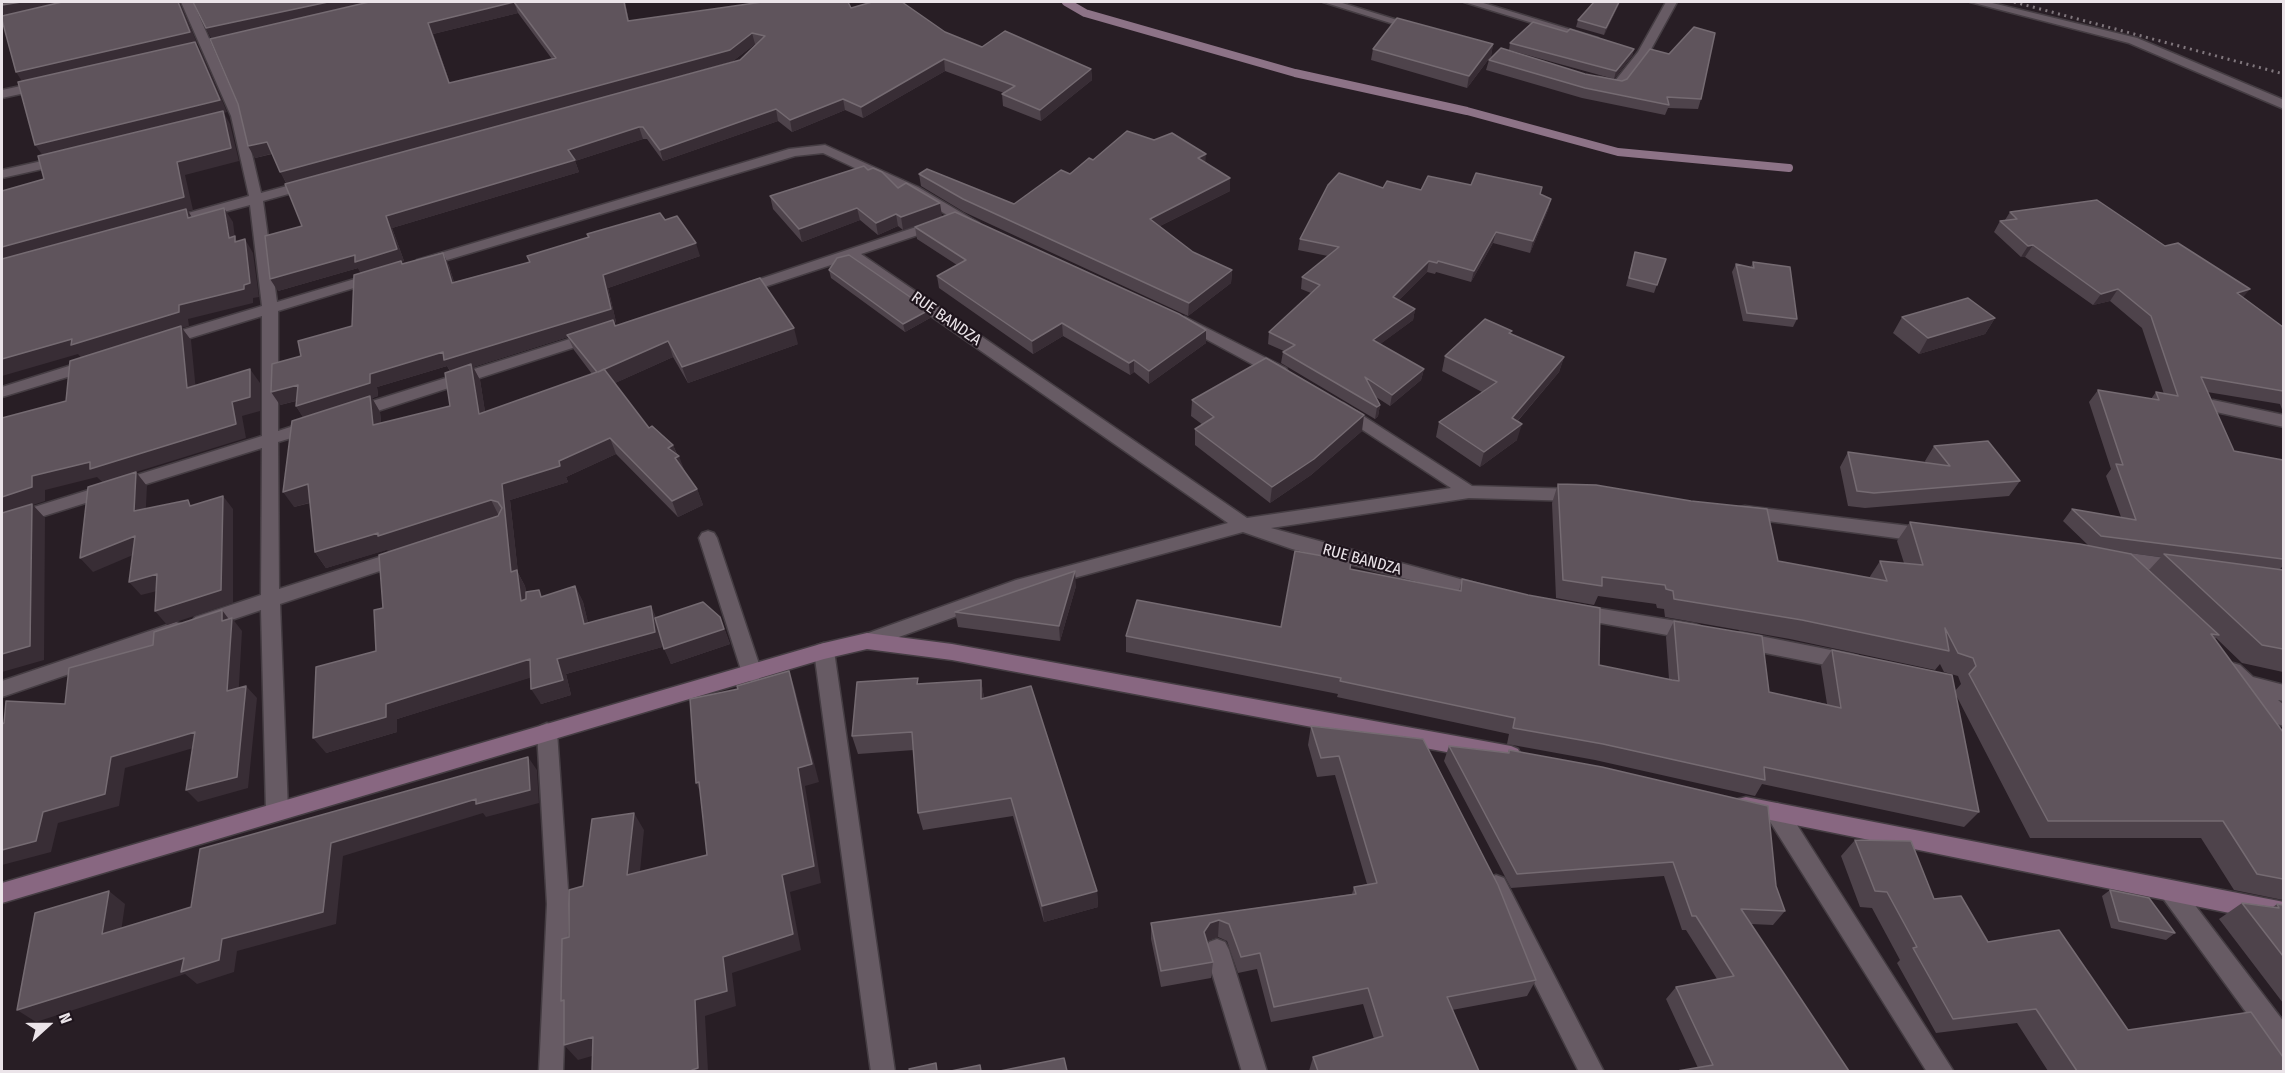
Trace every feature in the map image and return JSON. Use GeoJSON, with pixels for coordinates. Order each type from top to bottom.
{"type":"FeatureCollection","features":[{"type":"Feature","properties":{"kind":"street"},"geometry":{"type":"LineString","coordinates":[[187,2],[208,48],[256,199],[270,308],[272,439],[270,600],[277,812]]}},
{"type":"Feature","properties":{"kind":"street"},"geometry":{"type":"LineString","coordinates":[[1329,2],[1353,4],[1428,32]]}},
{"type":"Feature","properties":{"kind":"street"},"geometry":{"type":"LineString","coordinates":[[1470,2],[1604,42]]}},
{"type":"Feature","properties":{"kind":"street"},"geometry":{"type":"LineString","coordinates":[[1587,80],[1618,85],[1671,2]]}},
{"type":"Feature","properties":{"kind":"street"},"geometry":{"type":"LineString","coordinates":[[1976,2],[2133,40],[2283,105]]}},
{"type":"Feature","properties":{"kind":"street"},"geometry":{"type":"LineString","coordinates":[[2,94],[59,81]]}},
{"type":"Feature","properties":{"kind":"street"},"geometry":{"type":"LineString","coordinates":[[407,267],[794,152],[825,149],[913,190],[958,217],[990,232]]}},
{"type":"Feature","properties":{"kind":"street"},"geometry":{"type":"LineString","coordinates":[[2,174],[80,155]]}},
{"type":"Feature","properties":{"kind":"street"},"geometry":{"type":"LineString","coordinates":[[152,227],[325,180]]}},
{"type":"Feature","properties":{"kind":"street"},"geometry":{"type":"LineString","coordinates":[[727,294],[852,255],[958,217]]}},
{"type":"Feature","properties":{"kind":"street","name":"RUE BANDZA"},"geometry":{"type":"LineString","coordinates":[[852,255],[1244,525],[1292,542],[1500,596]]}},
{"type":"Feature","properties":{"kind":"street"},"geometry":{"type":"LineString","coordinates":[[147,346],[384,274]]}},
{"type":"Feature","properties":{"kind":"street"},"geometry":{"type":"LineString","coordinates":[[1169,314],[1290,377]]}},
{"type":"Feature","properties":{"kind":"street"},"geometry":{"type":"LineString","coordinates":[[2,523],[602,334]]}},
{"type":"Feature","properties":{"kind":"street"},"geometry":{"type":"LineString","coordinates":[[2,392],[102,360]]}},
{"type":"Feature","properties":{"kind":"street"},"geometry":{"type":"LineString","coordinates":[[1327,399],[1382,433],[1468,492]]}},
{"type":"Feature","properties":{"kind":"street"},"geometry":{"type":"LineString","coordinates":[[2213,406],[2283,421]]}},
{"type":"Feature","properties":{"kind":"street"},"geometry":{"type":"LineString","coordinates":[[2,893],[824,651],[867,641],[1023,585],[1244,525],[1468,492],[1597,496]]}},
{"type":"Feature","properties":{"kind":"street"},"geometry":{"type":"LineString","coordinates":[[1733,511],[1940,537]]}},
{"type":"Feature","properties":{"kind":"street"},"geometry":{"type":"LineString","coordinates":[[708,538],[752,673]]}},
{"type":"Feature","properties":{"kind":"street"},"geometry":{"type":"LineString","coordinates":[[2,689],[419,551]]}},
{"type":"Feature","properties":{"kind":"street"},"geometry":{"type":"LineString","coordinates":[[2139,581],[2109,557],[2193,569]]}},
{"type":"Feature","properties":{"kind":"street"},"geometry":{"type":"LineString","coordinates":[[1557,608],[1869,666]]}},
{"type":"Feature","properties":{"kind":"street"},"geometry":{"type":"LineString","coordinates":[[867,641],[952,652],[1536,760]]}},
{"type":"Feature","properties":{"kind":"street"},"geometry":{"type":"LineString","coordinates":[[824,651],[883,1071]]}},
{"type":"Feature","properties":{"kind":"street"},"geometry":{"type":"LineString","coordinates":[[2222,660],[2283,718]]}},
{"type":"Feature","properties":{"kind":"street"},"geometry":{"type":"LineString","coordinates":[[2246,683],[2283,693]]}},
{"type":"Feature","properties":{"kind":"street"},"geometry":{"type":"LineString","coordinates":[[547,732],[558,904],[551,1071]]}},
{"type":"Feature","properties":{"kind":"street"},"geometry":{"type":"LineString","coordinates":[[1419,737],[1430,758]]}},
{"type":"Feature","properties":{"kind":"street"},"geometry":{"type":"LineString","coordinates":[[1731,802],[2283,913]]}},
{"type":"Feature","properties":{"kind":"street"},"geometry":{"type":"LineString","coordinates":[[1777,813],[1942,1071]]}},
{"type":"Feature","properties":{"kind":"street"},"geometry":{"type":"LineString","coordinates":[[1484,863],[1592,1071]]}},
{"type":"Feature","properties":{"kind":"street"},"geometry":{"type":"LineString","coordinates":[[2170,890],[2283,1043]]}},
{"type":"Feature","properties":{"kind":"street"},"geometry":{"type":"LineString","coordinates":[[1217,950],[1255,1071]]}},
{"type":"Feature","properties":{"kind":"building"},"geometry":{"type":"Polygon","coordinates":[[[2,2],[21,2],[2,5],[2,2]]]}},
{"type":"Feature","properties":{"kind":"building"},"geometry":{"type":"Polygon","coordinates":[[[62,2],[178,2],[190,32],[16,72],[2,16],[62,2]]]}},
{"type":"Feature","properties":{"kind":"building"},"geometry":{"type":"Polygon","coordinates":[[[193,2],[328,2],[206,28],[193,2]]]}},
{"type":"Feature","properties":{"kind":"building"},"geometry":{"type":"Polygon","coordinates":[[[369,2],[514,2],[624,2],[628,21],[762,2],[848,2],[851,8],[872,2],[902,2],[945,32],[982,47],[1005,31],[1091,69],[1040,110],[1002,94],[1015,86],[944,59],[861,107],[843,99],[790,120],[776,109],[660,150],[643,127],[639,127],[568,150],[575,160],[386,216],[397,249],[355,262],[355,255],[270,279],[265,236],[302,226],[285,184],[740,60],[765,36],[752,33],[730,50],[280,172],[267,142],[248,146],[238,104],[210,39],[369,2]],[[514,2],[428,23],[449,83],[556,58],[514,2]]]}},
{"type":"Feature","properties":{"kind":"building"},"geometry":{"type":"Polygon","coordinates":[[[1594,2],[1619,2],[1606,28],[1578,20],[1594,2]]]}},
{"type":"Feature","properties":{"kind":"building"},"geometry":{"type":"Polygon","coordinates":[[[1397,18],[1493,44],[1469,76],[1373,49],[1397,18]]]}},
{"type":"Feature","properties":{"kind":"building"},"geometry":{"type":"Polygon","coordinates":[[[1533,22],[1567,32],[1570,29],[1634,49],[1616,71],[1510,43],[1533,22]]]}},
{"type":"Feature","properties":{"kind":"building"},"geometry":{"type":"Polygon","coordinates":[[[1694,27],[1715,33],[1701,99],[1667,97],[1669,105],[1585,88],[1489,60],[1501,48],[1585,74],[1622,81],[1627,79],[1650,49],[1669,54],[1694,27]]]}},
{"type":"Feature","properties":{"kind":"building"},"geometry":{"type":"Polygon","coordinates":[[[195,42],[220,100],[35,145],[18,82],[195,42]]]}},
{"type":"Feature","properties":{"kind":"building"},"geometry":{"type":"Polygon","coordinates":[[[223,111],[231,148],[177,162],[184,197],[2,247],[2,191],[44,179],[38,156],[223,111]]]}},
{"type":"Feature","properties":{"kind":"building"},"geometry":{"type":"Polygon","coordinates":[[[1127,131],[1154,140],[1172,133],[1206,154],[1198,158],[1230,178],[1150,219],[1193,252],[1232,270],[1189,303],[963,199],[919,174],[927,169],[1014,204],[1061,170],[1070,174],[1089,158],[1093,160],[1127,131]]]}},
{"type":"Feature","properties":{"kind":"building"},"geometry":{"type":"Polygon","coordinates":[[[864,166],[868,170],[873,168],[882,172],[898,188],[906,183],[940,203],[901,217],[896,214],[876,223],[857,208],[799,229],[770,196],[864,166]]]}},
{"type":"Feature","properties":{"kind":"building"},"geometry":{"type":"Polygon","coordinates":[[[1339,173],[1383,188],[1387,181],[1421,190],[1428,176],[1471,185],[1476,173],[1542,187],[1540,194],[1551,199],[1533,241],[1496,232],[1474,271],[1438,261],[1437,263],[1429,261],[1393,297],[1415,309],[1373,340],[1424,369],[1392,395],[1365,377],[1380,405],[1377,407],[1283,352],[1295,345],[1269,332],[1320,285],[1302,277],[1339,247],[1300,239],[1328,185],[1339,173]]]}},
{"type":"Feature","properties":{"kind":"building"},"geometry":{"type":"Polygon","coordinates":[[[2097,200],[2165,246],[2178,243],[2250,289],[2237,293],[2283,327],[2283,391],[2201,377],[2234,451],[2283,460],[2283,559],[2101,536],[2072,509],[2136,520],[2116,464],[2123,465],[2098,390],[2159,400],[2156,392],[2178,396],[2151,316],[2118,289],[2101,294],[2033,245],[2028,246],[2000,221],[2017,219],[2010,212],[2097,200]]]}},
{"type":"Feature","properties":{"kind":"building"},"geometry":{"type":"Polygon","coordinates":[[[224,208],[229,238],[235,236],[235,242],[245,239],[250,283],[244,285],[244,289],[179,305],[179,312],[71,345],[72,339],[2,359],[2,259],[186,209],[188,218],[224,208]]]}},
{"type":"Feature","properties":{"kind":"building"},"geometry":{"type":"Polygon","coordinates":[[[955,212],[1179,314],[1206,330],[1149,371],[1134,360],[1129,363],[1062,323],[1032,341],[937,276],[966,260],[915,227],[955,212]]]}},
{"type":"Feature","properties":{"kind":"building"},"geometry":{"type":"Polygon","coordinates":[[[660,213],[665,220],[677,216],[696,243],[603,275],[611,309],[444,360],[443,352],[370,374],[370,383],[296,406],[298,385],[271,392],[272,364],[301,356],[298,341],[352,326],[354,275],[401,261],[402,264],[443,253],[452,283],[530,262],[527,256],[589,237],[587,234],[660,213]]]}},
{"type":"Feature","properties":{"kind":"building"},"geometry":{"type":"Polygon","coordinates":[[[1635,252],[1666,259],[1657,285],[1629,278],[1635,252]]]}},
{"type":"Feature","properties":{"kind":"building"},"geometry":{"type":"Polygon","coordinates":[[[849,255],[929,310],[903,324],[829,270],[837,258],[849,255]]]}},
{"type":"Feature","properties":{"kind":"building"},"geometry":{"type":"Polygon","coordinates":[[[1753,262],[1790,267],[1797,319],[1747,313],[1736,264],[1754,268],[1753,262]]]}},
{"type":"Feature","properties":{"kind":"building"},"geometry":{"type":"Polygon","coordinates":[[[760,278],[794,328],[682,367],[668,341],[604,369],[649,428],[652,426],[673,445],[668,448],[679,456],[675,458],[697,489],[672,501],[610,438],[559,461],[560,466],[502,484],[511,572],[517,570],[521,601],[526,599],[526,592],[539,590],[541,597],[575,586],[584,624],[651,606],[655,632],[557,659],[563,680],[531,689],[530,659],[386,704],[386,717],[313,738],[316,667],[376,651],[374,610],[383,608],[379,555],[498,516],[502,508],[498,502],[491,500],[378,536],[378,533],[315,552],[308,484],[283,492],[292,421],[370,396],[373,425],[450,406],[445,373],[471,364],[479,414],[597,372],[567,335],[613,320],[615,326],[760,278]]]}},
{"type":"Feature","properties":{"kind":"building"},"geometry":{"type":"Polygon","coordinates":[[[1968,298],[1995,318],[1928,338],[1902,317],[1968,298]]]}},
{"type":"Feature","properties":{"kind":"building"},"geometry":{"type":"Polygon","coordinates":[[[1485,319],[1512,331],[1509,333],[1564,357],[1512,418],[1522,424],[1484,452],[1439,422],[1497,382],[1445,356],[1485,319]]]}},
{"type":"Feature","properties":{"kind":"building"},"geometry":{"type":"Polygon","coordinates":[[[181,326],[187,388],[250,369],[250,397],[232,402],[236,424],[90,469],[90,462],[32,476],[32,487],[2,497],[2,418],[66,401],[70,361],[181,326]]]}},
{"type":"Feature","properties":{"kind":"building"},"geometry":{"type":"Polygon","coordinates":[[[1266,358],[1364,415],[1314,459],[1272,487],[1195,429],[1214,417],[1192,400],[1266,358]]]}},
{"type":"Feature","properties":{"kind":"building"},"geometry":{"type":"Polygon","coordinates":[[[1988,441],[2020,481],[1874,493],[1857,491],[1848,452],[1950,466],[1934,446],[1988,441]]]}},
{"type":"Feature","properties":{"kind":"building"},"geometry":{"type":"Polygon","coordinates":[[[136,472],[134,511],[188,500],[190,506],[223,496],[221,590],[155,611],[157,574],[129,582],[135,536],[80,558],[88,487],[136,472]]]}},
{"type":"Feature","properties":{"kind":"building"},"geometry":{"type":"Polygon","coordinates":[[[1558,484],[1596,485],[1691,501],[1767,509],[1778,561],[1887,581],[1880,561],[1923,565],[1910,522],[2080,544],[2131,554],[2219,635],[2211,634],[2283,732],[2283,879],[2257,874],[2223,821],[2048,821],[1969,674],[1976,666],[1973,658],[1958,653],[1945,628],[1949,651],[1802,620],[1674,599],[1673,591],[1666,589],[1665,585],[1602,577],[1602,586],[1563,580],[1558,484]]]}},
{"type":"Feature","properties":{"kind":"building"},"geometry":{"type":"Polygon","coordinates":[[[32,504],[30,646],[2,654],[2,513],[32,504]]]}},
{"type":"Feature","properties":{"kind":"building"},"geometry":{"type":"Polygon","coordinates":[[[1295,551],[1351,561],[1350,569],[1461,591],[1462,579],[1528,595],[1600,608],[1599,665],[1672,680],[1679,681],[1674,621],[1762,636],[1769,692],[1841,708],[1832,650],[1952,675],[1979,812],[1764,767],[1765,780],[1603,744],[1513,728],[1515,718],[1340,681],[1341,678],[1126,636],[1137,600],[1281,627],[1295,551]]]}},
{"type":"Feature","properties":{"kind":"building"},"geometry":{"type":"Polygon","coordinates":[[[2164,554],[2283,570],[2283,649],[2262,645],[2164,554]]]}},
{"type":"Feature","properties":{"kind":"building"},"geometry":{"type":"Polygon","coordinates":[[[1075,571],[1059,626],[955,612],[1075,571]]]}},
{"type":"Feature","properties":{"kind":"building"},"geometry":{"type":"Polygon","coordinates":[[[703,602],[720,617],[724,629],[664,649],[655,618],[703,602]]]}},
{"type":"Feature","properties":{"kind":"building"},"geometry":{"type":"Polygon","coordinates":[[[222,610],[222,621],[232,618],[227,691],[246,686],[237,777],[186,790],[195,732],[111,757],[105,794],[43,812],[36,841],[2,850],[2,724],[6,701],[65,704],[69,668],[153,645],[154,632],[222,610]]]}},
{"type":"Feature","properties":{"kind":"building"},"geometry":{"type":"Polygon","coordinates":[[[789,671],[812,764],[798,768],[814,866],[782,875],[793,934],[723,957],[727,991],[695,1000],[698,1068],[692,1071],[592,1071],[593,1037],[564,1045],[564,1000],[561,1001],[562,939],[569,937],[569,890],[583,886],[592,819],[634,813],[627,875],[707,855],[699,782],[696,783],[690,699],[738,689],[737,686],[789,671]]]}},
{"type":"Feature","properties":{"kind":"building"},"geometry":{"type":"Polygon","coordinates":[[[918,678],[917,684],[981,680],[981,699],[1031,686],[1097,891],[1042,906],[1011,798],[918,813],[912,732],[852,736],[857,682],[918,678]]]}},
{"type":"Feature","properties":{"kind":"building"},"geometry":{"type":"Polygon","coordinates":[[[1311,726],[1423,739],[1498,885],[1536,980],[1447,997],[1479,1071],[1318,1071],[1313,1057],[1383,1036],[1368,988],[1274,1007],[1260,953],[1241,957],[1229,924],[1219,920],[1210,923],[1204,932],[1213,962],[1161,971],[1151,923],[1356,894],[1354,887],[1377,883],[1339,756],[1321,758],[1311,726]]]}},
{"type":"Feature","properties":{"kind":"building"},"geometry":{"type":"Polygon","coordinates":[[[1449,746],[1509,753],[1509,750],[1602,767],[1768,806],[1776,886],[1785,911],[1741,909],[1849,1071],[1677,1071],[1713,1065],[1676,987],[1734,976],[1696,916],[1692,916],[1673,862],[1517,874],[1449,746]]]}},
{"type":"Feature","properties":{"kind":"building"},"geometry":{"type":"Polygon","coordinates":[[[528,757],[530,790],[476,804],[476,799],[331,843],[323,912],[222,939],[219,960],[181,972],[184,958],[17,1010],[35,913],[109,891],[102,934],[191,907],[200,849],[528,757]]]}},
{"type":"Feature","properties":{"kind":"building"},"geometry":{"type":"Polygon","coordinates":[[[1855,840],[1911,841],[1934,899],[1961,896],[1988,942],[2059,930],[2128,1030],[2251,1012],[2283,1057],[2283,1071],[2077,1071],[2036,1009],[1953,1019],[1913,948],[1917,947],[1887,892],[1875,891],[1855,840]]]}},
{"type":"Feature","properties":{"kind":"building"},"geometry":{"type":"Polygon","coordinates":[[[2110,890],[2149,898],[2175,933],[2119,921],[2110,890]]]}},
{"type":"Feature","properties":{"kind":"building"},"geometry":{"type":"Polygon","coordinates":[[[2242,903],[2279,908],[2277,904],[2283,905],[2283,956],[2242,903]]]}},
{"type":"Feature","properties":{"kind":"building"},"geometry":{"type":"Polygon","coordinates":[[[1064,1058],[1067,1071],[1000,1071],[1064,1058]]]}},
{"type":"Feature","properties":{"kind":"building"},"geometry":{"type":"Polygon","coordinates":[[[936,1063],[937,1071],[910,1071],[909,1069],[936,1063]]]}},
{"type":"Feature","properties":{"kind":"building"},"geometry":{"type":"Polygon","coordinates":[[[980,1065],[981,1071],[951,1071],[980,1065]]]}},
{"type":"Feature","properties":{"kind":"waterway"},"geometry":{"type":"LineString","coordinates":[[1066,2],[1085,13],[1295,73],[1467,111],[1618,152],[1789,168]]}},
{"type":"Feature","properties":{"kind":"railway"},"geometry":{"type":"LineString","coordinates":[[2014,2],[2284,74]]}}]}
